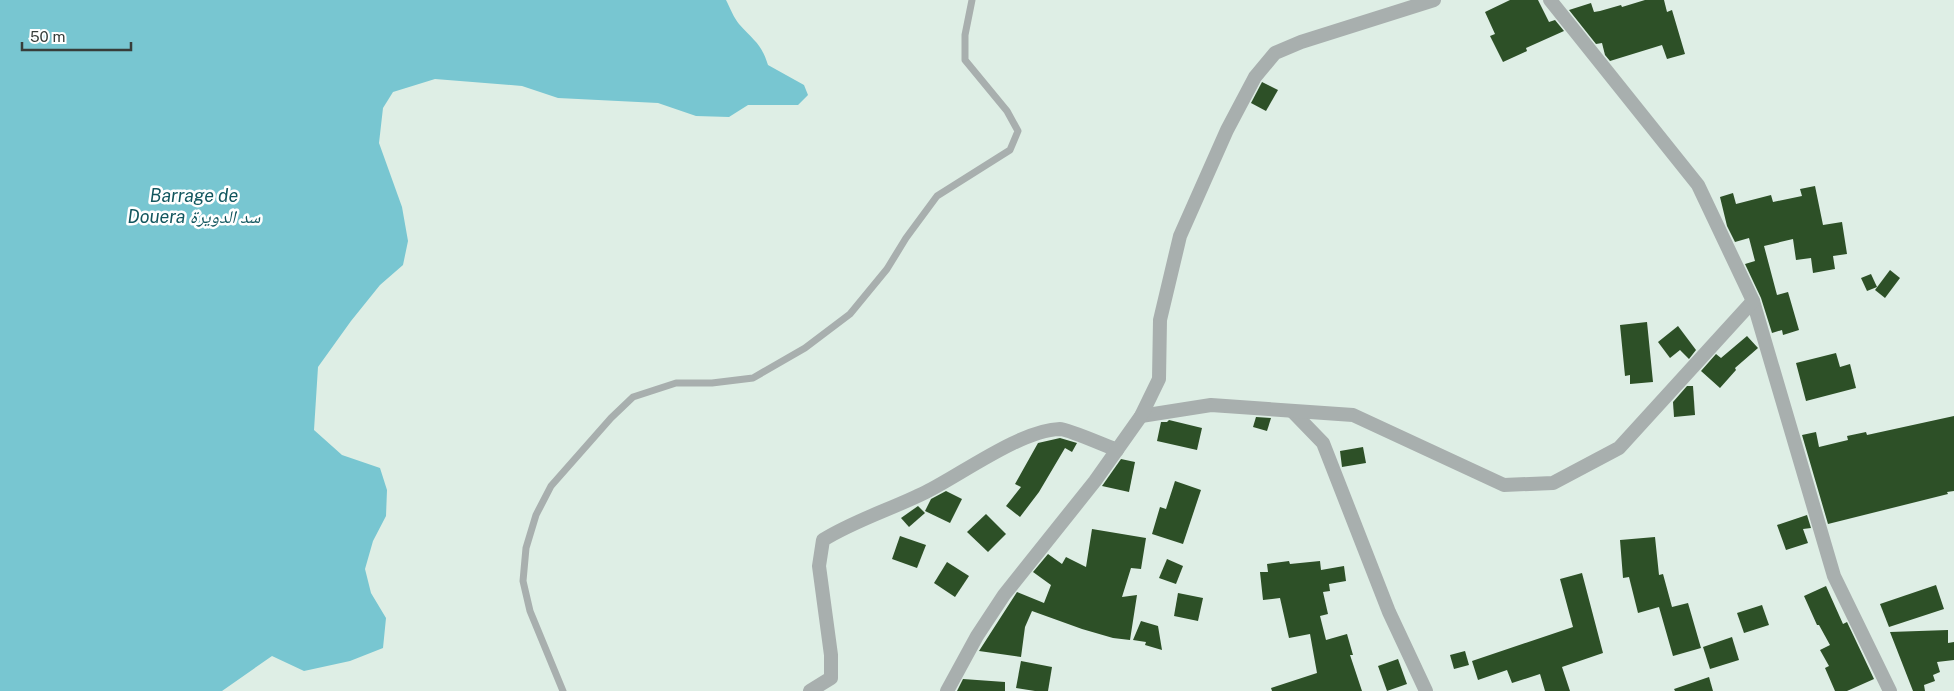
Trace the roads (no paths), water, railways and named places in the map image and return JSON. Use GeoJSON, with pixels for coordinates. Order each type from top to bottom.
{"type":"FeatureCollection","features":[{"type":"Feature","properties":{"kind":"street"},"geometry":{"type":"LineString","coordinates":[[948,691],[977,636],[1004,595],[1117,450],[1141,416],[1159,379],[1160,320],[1180,236],[1227,130],[1255,77],[1275,53],[1301,42],[1434,0]]}},
{"type":"Feature","properties":{"kind":"street"},"geometry":{"type":"LineString","coordinates":[[1550,0],[1698,185],[1753,301],[1834,576],[1890,691]]}},
{"type":"Feature","properties":{"kind":"street"},"geometry":{"type":"LineString","coordinates":[[1141,416],[1211,405],[1353,415],[1504,485],[1553,483],[1619,448],[1753,301]]}},
{"type":"Feature","properties":{"kind":"street"},"geometry":{"type":"LineString","coordinates":[[1292,411],[1323,443],[1389,612],[1426,691]]}},
{"type":"Feature","properties":{"kind":"street"},"geometry":{"type":"LineString","coordinates":[[810,691],[831,678],[831,654],[820,566],[822,540],[844,527],[894,508],[1027,436],[1061,428],[1117,450]]}},
{"type":"Feature","properties":{"kind":"lane"},"geometry":{"type":"LineString","coordinates":[[563,691],[530,611],[523,581],[526,548],[536,515],[551,486],[611,418],[633,397],[676,383],[712,383],[753,378],[805,348],[850,314],[887,269],[906,238],[937,196],[1010,150],[1018,131],[1007,111],[965,60],[965,35],[972,0]]}},
{"type":"Feature","properties":{"kind":"water","name":"Barrage de Douera سد الدويرة"},"geometry":{"type":"Polygon","coordinates":[[[0,0],[726,0],[737,22],[760,47],[768,65],[804,85],[808,95],[798,105],[748,105],[729,117],[696,116],[658,103],[558,98],[522,86],[435,79],[393,92],[383,108],[379,143],[402,207],[408,241],[403,265],[380,285],[318,367],[314,430],[342,455],[380,468],[387,490],[386,516],[373,541],[365,569],[371,593],[386,618],[383,648],[350,661],[304,671],[272,656],[222,691],[0,691],[0,0]]]}}]}
